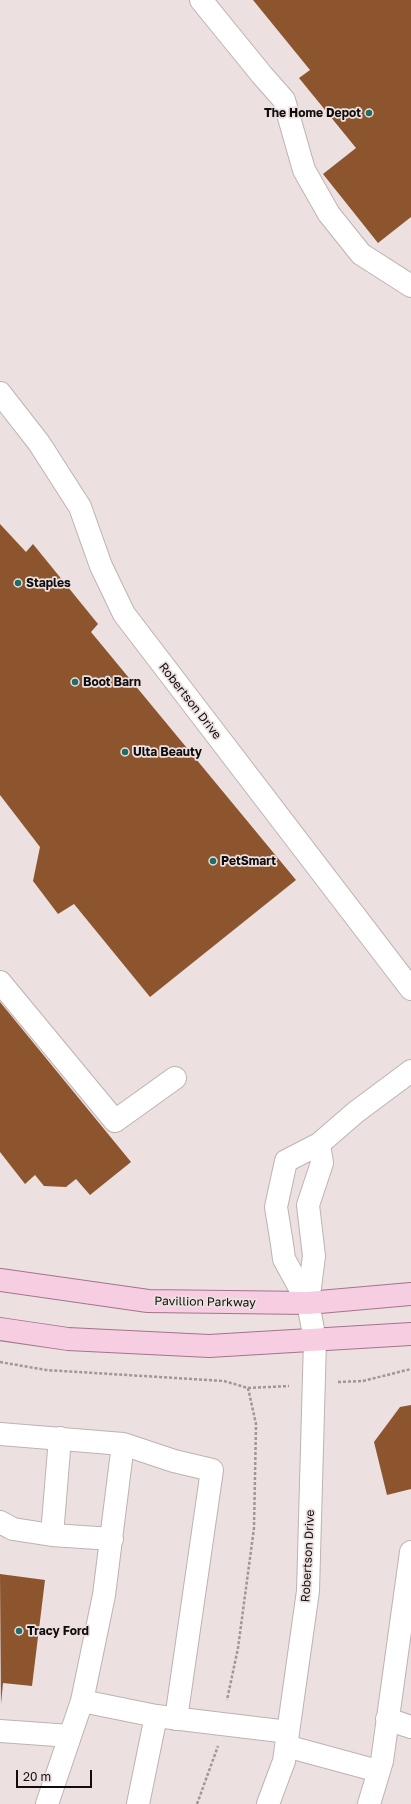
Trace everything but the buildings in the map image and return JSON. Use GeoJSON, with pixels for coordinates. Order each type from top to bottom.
{"type":"FeatureCollection","features":[{"type":"Feature","properties":{"kind":"main road","name":"Pavillion Parkway"},"geometry":{"type":"LineString","coordinates":[[0,1280],[148,1300],[308,1303],[411,1294]]}},
{"type":"Feature","properties":{"kind":"main road"},"geometry":{"type":"LineString","coordinates":[[0,1329],[68,1339],[209,1346],[411,1334]]}},
{"type":"Feature","properties":{"kind":"street"},"geometry":{"type":"LineString","coordinates":[[201,0],[284,100],[304,170],[330,214],[361,254],[411,286]]}},
{"type":"Feature","properties":{"kind":"street","name":"Robertson Drive"},"geometry":{"type":"LineString","coordinates":[[0,393],[39,443],[80,507],[100,566],[124,614],[411,989]]}},
{"type":"Feature","properties":{"kind":"street"},"geometry":{"type":"LineString","coordinates":[[0,982],[115,1121],[175,1078]]}},
{"type":"Feature","properties":{"kind":"street","name":"Robertson Drive"},"geometry":{"type":"LineString","coordinates":[[268,1804],[284,1761],[308,1591],[315,1340],[308,1303],[284,1259],[276,1207],[286,1161],[319,1144],[356,1112],[411,1071]]}},
{"type":"Feature","properties":{"kind":"street","name":"Robertson Drive"},"geometry":{"type":"LineString","coordinates":[[308,1303],[314,1256],[308,1205],[322,1163],[319,1144]]}},
{"type":"Feature","properties":{"kind":"street"},"geometry":{"type":"LineString","coordinates":[[0,1434],[123,1444],[174,1461],[212,1470],[166,1717],[138,1804]]}},
{"type":"Feature","properties":{"kind":"street"},"geometry":{"type":"LineString","coordinates":[[52,1535],[60,1438]]}},
{"type":"Feature","properties":{"kind":"street"},"geometry":{"type":"LineString","coordinates":[[47,1804],[82,1701],[104,1595],[123,1444]]}},
{"type":"Feature","properties":{"kind":"street"},"geometry":{"type":"LineString","coordinates":[[0,1522],[13,1529],[52,1535],[112,1539]]}},
{"type":"Feature","properties":{"kind":"street"},"geometry":{"type":"LineString","coordinates":[[369,1804],[382,1761],[411,1552]]}},
{"type":"Feature","properties":{"kind":"street"},"geometry":{"type":"LineString","coordinates":[[82,1701],[287,1739],[378,1771]]}},
{"type":"Feature","properties":{"kind":"street"},"geometry":{"type":"LineString","coordinates":[[387,1719],[411,1727]]}},
{"type":"Feature","properties":{"kind":"street"},"geometry":{"type":"LineString","coordinates":[[0,1731],[70,1736]]}},
{"type":"Feature","properties":{"kind":"place","name":"The Home Depot"},"geometry":{"type":"Point","coordinates":[369,113]}},
{"type":"Feature","properties":{"kind":"place","name":"Staples"},"geometry":{"type":"Point","coordinates":[18,583]}},
{"type":"Feature","properties":{"kind":"place","name":"Boot Barn"},"geometry":{"type":"Point","coordinates":[75,682]}},
{"type":"Feature","properties":{"kind":"place","name":"Ulta Beauty"},"geometry":{"type":"Point","coordinates":[125,752]}},
{"type":"Feature","properties":{"kind":"place","name":"PetSmart"},"geometry":{"type":"Point","coordinates":[213,861]}},
{"type":"Feature","properties":{"kind":"place","name":"Tracy Ford"},"geometry":{"type":"Point","coordinates":[19,1631]}}]}
